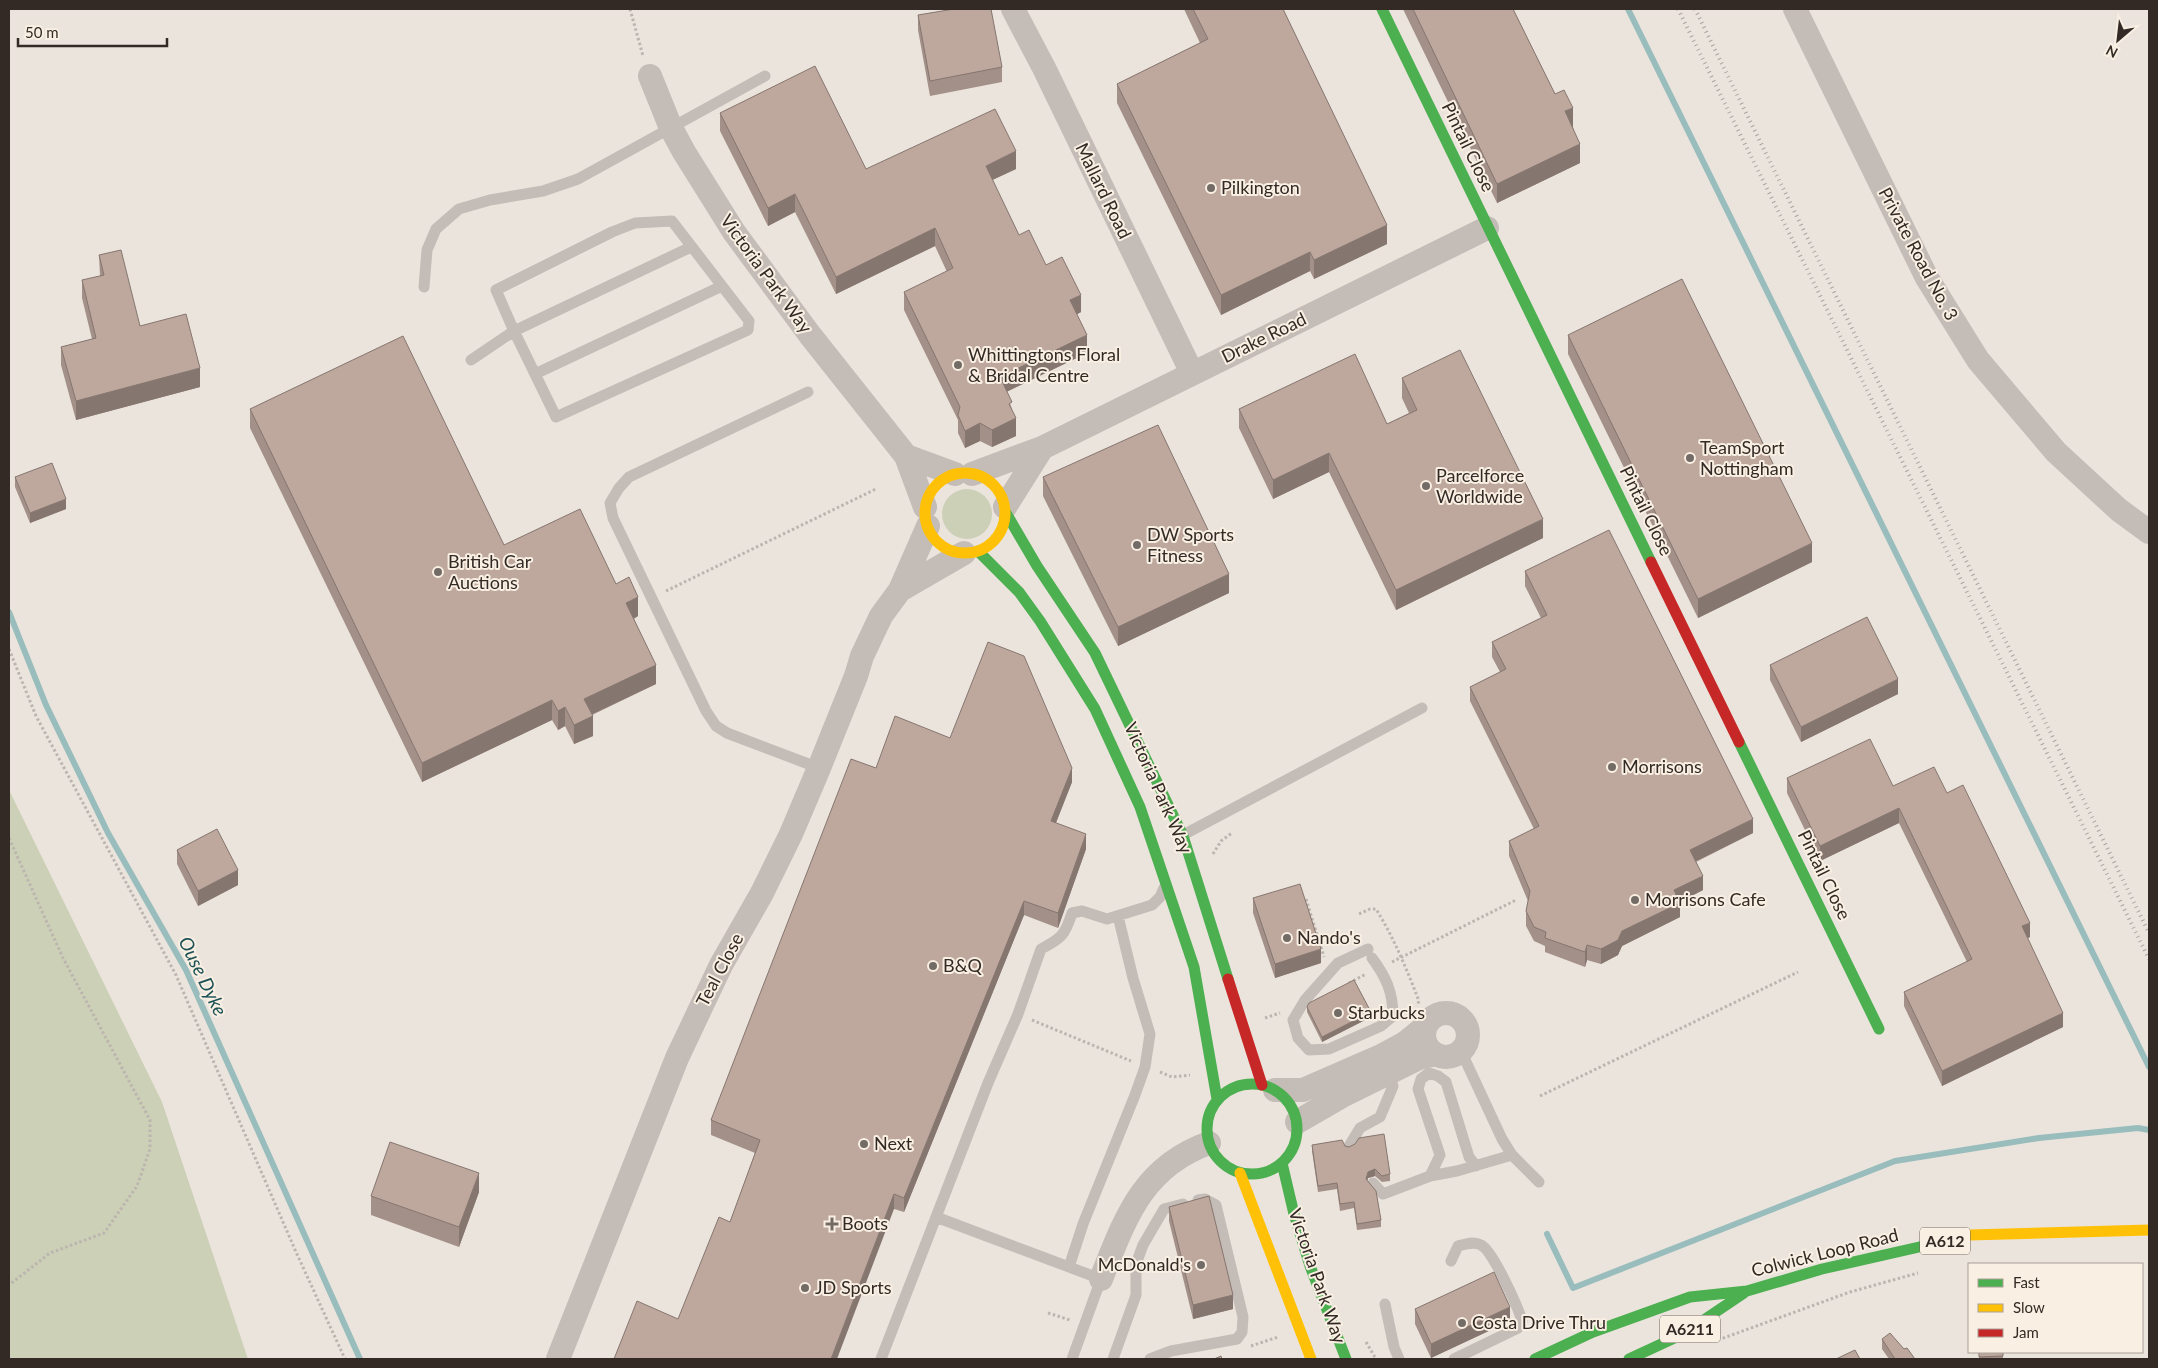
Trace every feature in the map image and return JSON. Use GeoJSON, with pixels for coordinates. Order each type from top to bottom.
{"type":"FeatureCollection","features":[{"type":"Feature","properties":{"kind":"street","name":"Mallard Road"},"geometry":{"type":"LineString","coordinates":[[1013,9],[1044,68],[1192,373]]}},
{"type":"Feature","properties":{"kind":"street","name":"Pintail Close"},"geometry":{"type":"LineString","coordinates":[[1382,9],[1487,228],[1879,1029]]}},
{"type":"Feature","properties":{"kind":"street","name":"Private Road No. 3"},"geometry":{"type":"LineString","coordinates":[[1795,9],[1927,278],[1978,360],[2056,452],[2119,510],[2149,532]]}},
{"type":"Feature","properties":{"kind":"street","name":"Victoria Park Way"},"geometry":{"type":"LineString","coordinates":[[650,76],[671,128],[734,232],[810,335],[906,456]]}},
{"type":"Feature","properties":{"kind":"street","name":"Drake Road"},"geometry":{"type":"LineString","coordinates":[[964,474],[1042,448],[1487,228]]}},
{"type":"Feature","properties":{"kind":"street"},"geometry":{"type":"LineString","coordinates":[[906,456],[927,516],[930,533],[939,543],[952,550],[971,552],[991,544],[1001,531],[1005,510],[1042,448]]}},
{"type":"Feature","properties":{"kind":"street"},"geometry":{"type":"LineString","coordinates":[[906,456],[964,474],[983,477],[998,490],[1005,510]]}},
{"type":"Feature","properties":{"kind":"street"},"geometry":{"type":"LineString","coordinates":[[927,516],[931,492],[936,486],[949,476],[964,474]]}},
{"type":"Feature","properties":{"kind":"street","name":"Victoria Park Way"},"geometry":{"type":"LineString","coordinates":[[1005,510],[1037,566],[1095,653],[1183,836],[1268,1088],[1289,1103],[1296,1122]]}},
{"type":"Feature","properties":{"kind":"street","name":"Teal Close"},"geometry":{"type":"LineString","coordinates":[[558,1359],[689,1032],[721,965],[762,892],[791,834],[820,768],[862,656],[882,616],[900,590],[927,516]]}},
{"type":"Feature","properties":{"kind":"street","name":"Victoria Park Way"},"geometry":{"type":"LineString","coordinates":[[971,552],[1019,592],[1040,621],[1095,709],[1140,807],[1194,967],[1217,1100]]}},
{"type":"Feature","properties":{"kind":"street","name":"Teal Close"},"geometry":{"type":"LineString","coordinates":[[900,590],[971,552]]}},
{"type":"Feature","properties":{"kind":"street"},"geometry":{"type":"LineString","coordinates":[[1444,1012],[1459,1016],[1466,1024],[1468,1039],[1461,1051],[1451,1056],[1435,1054],[1419,1058],[1342,1096],[1296,1122],[1297,1134],[1292,1150],[1282,1163],[1263,1173],[1240,1173],[1228,1168],[1218,1160],[1209,1143],[1207,1124],[1210,1111],[1217,1100],[1230,1089],[1245,1084],[1268,1088],[1303,1090],[1382,1056],[1405,1043],[1426,1026],[1437,1014],[1444,1012]]}},
{"type":"Feature","properties":{"kind":"street"},"geometry":{"type":"LineString","coordinates":[[1426,1026],[1425,1041],[1435,1054]]}},
{"type":"Feature","properties":{"kind":"street"},"geometry":{"type":"LineString","coordinates":[[1101,1279],[1121,1229],[1137,1200],[1153,1178],[1168,1164],[1209,1143]]}},
{"type":"Feature","properties":{"kind":"street","name":"Victoria Park Way"},"geometry":{"type":"LineString","coordinates":[[1282,1163],[1294,1214],[1310,1266],[1346,1359]]}},
{"type":"Feature","properties":{"kind":"street","name":"Victoria Park Way"},"geometry":{"type":"LineString","coordinates":[[1240,1173],[1311,1359]]}},
{"type":"Feature","properties":{"kind":"street","name":"Colwick Loop Road"},"geometry":{"type":"LineString","coordinates":[[1535,1359],[1593,1332],[1690,1297],[1747,1291],[1822,1269],[1969,1235],[2149,1230]]}},
{"type":"Feature","properties":{"kind":"street"},"geometry":{"type":"LineString","coordinates":[[1702,1309],[1747,1291]]}},
{"type":"Feature","properties":{"kind":"street","name":"Colwick Loop Road"},"geometry":{"type":"LineString","coordinates":[[1629,1359],[1682,1334],[1747,1291]]}},
{"type":"Feature","properties":{"kind":"lane"},"geometry":{"type":"LineString","coordinates":[[424,287],[427,250],[436,229],[459,209],[490,200],[543,191],[578,179],[765,76]]}},
{"type":"Feature","properties":{"kind":"lane"},"geometry":{"type":"LineString","coordinates":[[672,221],[692,247],[749,321],[748,330],[556,417],[496,290],[612,232],[635,223],[672,221]]}},
{"type":"Feature","properties":{"kind":"lane"},"geometry":{"type":"LineString","coordinates":[[471,360],[514,331],[692,247]]}},
{"type":"Feature","properties":{"kind":"lane"},"geometry":{"type":"LineString","coordinates":[[535,374],[722,286]]}},
{"type":"Feature","properties":{"kind":"lane"},"geometry":{"type":"LineString","coordinates":[[808,392],[629,477],[619,488],[610,504],[613,518],[650,599],[706,711],[716,726],[727,733],[820,768]]}},
{"type":"Feature","properties":{"kind":"lane"},"geometry":{"type":"LineString","coordinates":[[1183,836],[1422,708]]}},
{"type":"Feature","properties":{"kind":"lane"},"geometry":{"type":"LineString","coordinates":[[881,1359],[988,1083],[1018,1014],[1041,949],[1054,942],[1066,932],[1072,913],[1082,911],[1107,919],[1152,905],[1160,897],[1166,881]]}},
{"type":"Feature","properties":{"kind":"lane"},"geometry":{"type":"LineString","coordinates":[[1069,1267],[1083,1224],[1145,1067],[1150,1034],[1133,978],[1118,916]]}},
{"type":"Feature","properties":{"kind":"lane"},"geometry":{"type":"LineString","coordinates":[[1370,954],[1379,968],[1393,997],[1393,1016],[1381,1026],[1329,1049],[1309,1050],[1298,1038],[1293,1020],[1305,1000],[1338,963],[1370,954]]}},
{"type":"Feature","properties":{"kind":"lane"},"geometry":{"type":"LineString","coordinates":[[1461,1051],[1502,1139],[1512,1156],[1539,1182]]}},
{"type":"Feature","properties":{"kind":"lane"},"geometry":{"type":"LineString","coordinates":[[1430,1176],[1440,1155],[1418,1089],[1421,1079],[1429,1073],[1438,1076],[1446,1082],[1469,1157],[1476,1166]]}},
{"type":"Feature","properties":{"kind":"lane"},"geometry":{"type":"LineString","coordinates":[[1349,1146],[1360,1128],[1380,1116],[1393,1086],[1389,1074]]}},
{"type":"Feature","properties":{"kind":"lane"},"geometry":{"type":"LineString","coordinates":[[1373,1183],[1383,1194],[1430,1176],[1512,1156]]}},
{"type":"Feature","properties":{"kind":"lane"},"geometry":{"type":"LineString","coordinates":[[1113,1359],[1136,1295],[1136,1264],[1143,1244],[1152,1228],[1164,1209],[1205,1199],[1216,1206],[1243,1317],[1242,1332],[1237,1339],[1171,1351],[1150,1359]]}},
{"type":"Feature","properties":{"kind":"lane"},"geometry":{"type":"LineString","coordinates":[[936,1217],[1101,1279],[1072,1359]]}},
{"type":"Feature","properties":{"kind":"lane"},"geometry":{"type":"LineString","coordinates":[[1451,1262],[1458,1246],[1469,1243],[1481,1245],[1491,1254],[1519,1310],[1522,1321],[1518,1328],[1454,1359]]}},
{"type":"Feature","properties":{"kind":"lane"},"geometry":{"type":"LineString","coordinates":[[1385,1304],[1394,1347],[1399,1359]]}},
{"type":"Feature","properties":{"kind":"path"},"geometry":{"type":"LineString","coordinates":[[630,9],[650,76]]}},
{"type":"Feature","properties":{"kind":"path"},"geometry":{"type":"LineString","coordinates":[[650,599],[876,489]]}},
{"type":"Feature","properties":{"kind":"path"},"geometry":{"type":"LineString","coordinates":[[9,649],[36,716],[176,975],[296,1252],[345,1359]]}},
{"type":"Feature","properties":{"kind":"path"},"geometry":{"type":"LineString","coordinates":[[9,838],[63,958],[150,1120],[150,1149],[137,1186],[104,1233],[50,1253],[9,1285]]}},
{"type":"Feature","properties":{"kind":"path"},"geometry":{"type":"LineString","coordinates":[[1306,899],[1326,962]]}},
{"type":"Feature","properties":{"kind":"path"},"geometry":{"type":"LineString","coordinates":[[1342,987],[1516,900]]}},
{"type":"Feature","properties":{"kind":"path"},"geometry":{"type":"LineString","coordinates":[[1540,1096],[1798,972]]}},
{"type":"Feature","properties":{"kind":"path"},"geometry":{"type":"LineString","coordinates":[[1262,1019],[1285,1011],[1298,995],[1305,1000]]}},
{"type":"Feature","properties":{"kind":"path"},"geometry":{"type":"LineString","coordinates":[[1018,1014],[1172,1077],[1199,1074]]}},
{"type":"Feature","properties":{"kind":"path"},"geometry":{"type":"LineString","coordinates":[[1715,1342],[1850,1292],[1924,1272]]}},
{"type":"Feature","properties":{"kind":"path"},"geometry":{"type":"LineString","coordinates":[[1248,1347],[1300,1330]]}},
{"type":"Feature","properties":{"kind":"green space"},"geometry":{"type":"Polygon","coordinates":[[[962,489],[972,489],[985,496],[992,509],[992,519],[985,532],[972,539],[962,539],[953,535],[946,528],[942,519],[942,509],[946,500],[953,493],[962,489]]]}},
{"type":"Feature","properties":{"kind":"green space"},"geometry":{"type":"Polygon","coordinates":[[[9,790],[162,1102],[248,1359],[9,1359],[9,790]]]}},
{"type":"Feature","properties":{"kind":"building"},"geometry":{"type":"Polygon","coordinates":[[[954,9],[991,9],[1002,67],[930,81],[918,15],[954,9]]]}},
{"type":"Feature","properties":{"kind":"building"},"geometry":{"type":"Polygon","coordinates":[[[1193,9],[1283,9],[1387,225],[1314,260],[1310,252],[1221,295],[1117,84],[1208,39],[1193,9]]]}},
{"type":"Feature","properties":{"kind":"building"},"geometry":{"type":"Polygon","coordinates":[[[1413,9],[1513,9],[1555,94],[1564,90],[1573,108],[1565,111],[1580,144],[1497,184],[1413,9]]]}},
{"type":"Feature","properties":{"kind":"building"},"geometry":{"type":"Polygon","coordinates":[[[815,66],[866,169],[995,109],[1016,151],[986,166],[1019,235],[1029,230],[1046,265],[1062,257],[1081,295],[1070,300],[1087,335],[1000,377],[1012,402],[1009,404],[1016,418],[992,430],[980,423],[965,431],[958,415],[960,407],[904,292],[953,268],[935,228],[836,277],[795,194],[768,208],[720,113],[815,66]]]}},
{"type":"Feature","properties":{"kind":"building"},"geometry":{"type":"Polygon","coordinates":[[[121,250],[140,326],[186,314],[200,368],[76,401],[61,347],[96,338],[82,280],[104,275],[99,255],[121,250]]]}},
{"type":"Feature","properties":{"kind":"building","name":"TeamSport Nottingham"},"geometry":{"type":"Polygon","coordinates":[[[1682,279],[1812,543],[1698,599],[1568,335],[1682,279]]]}},
{"type":"Feature","properties":{"kind":"building","name":"British Car Auctions"},"geometry":{"type":"Polygon","coordinates":[[[403,336],[504,545],[580,509],[616,584],[629,577],[638,597],[626,603],[656,665],[584,699],[593,716],[574,725],[565,707],[558,711],[552,700],[422,763],[250,409],[403,336]]]}},
{"type":"Feature","properties":{"kind":"building","name":"Parcelforce Worldwide"},"geometry":{"type":"Polygon","coordinates":[[[1460,350],[1543,519],[1396,590],[1329,453],[1273,480],[1239,409],[1355,354],[1387,424],[1417,410],[1402,378],[1460,350]]]}},
{"type":"Feature","properties":{"kind":"building","name":"DW Sports Fitness"},"geometry":{"type":"Polygon","coordinates":[[[1158,425],[1229,574],[1118,627],[1043,477],[1158,425]]]}},
{"type":"Feature","properties":{"kind":"building"},"geometry":{"type":"Polygon","coordinates":[[[52,463],[66,499],[30,513],[15,477],[52,463]]]}},
{"type":"Feature","properties":{"kind":"building","name":"Morrisons"},"geometry":{"type":"Polygon","coordinates":[[[1609,530],[1753,819],[1690,850],[1703,876],[1674,890],[1680,903],[1622,931],[1618,940],[1601,949],[1587,945],[1585,952],[1545,938],[1546,932],[1534,927],[1526,911],[1530,891],[1509,841],[1539,826],[1470,687],[1506,669],[1492,642],[1547,615],[1525,571],[1609,530]]]}},
{"type":"Feature","properties":{"kind":"building"},"geometry":{"type":"Polygon","coordinates":[[[1867,617],[1898,679],[1801,727],[1770,665],[1867,617]]]}},
{"type":"Feature","properties":{"kind":"building"},"geometry":{"type":"Polygon","coordinates":[[[988,642],[1024,656],[1072,768],[1051,821],[1086,834],[1058,913],[1024,901],[904,1198],[894,1194],[831,1359],[614,1359],[637,1301],[678,1319],[719,1217],[730,1222],[760,1140],[711,1120],[851,759],[876,768],[895,716],[950,738],[988,642]]]}},
{"type":"Feature","properties":{"kind":"building"},"geometry":{"type":"Polygon","coordinates":[[[1870,739],[1893,786],[1934,767],[1947,793],[1963,785],[2030,923],[2022,926],[2063,1013],[1942,1071],[1904,992],[1972,959],[1899,808],[1820,846],[1787,778],[1870,739]]]}},
{"type":"Feature","properties":{"kind":"building"},"geometry":{"type":"Polygon","coordinates":[[[217,829],[238,870],[198,891],[177,850],[217,829]]]}},
{"type":"Feature","properties":{"kind":"building","name":"Nando's"},"geometry":{"type":"Polygon","coordinates":[[[1300,884],[1321,949],[1275,964],[1253,898],[1300,884]]]}},
{"type":"Feature","properties":{"kind":"building","name":"Starbucks"},"geometry":{"type":"Polygon","coordinates":[[[1354,980],[1371,1012],[1322,1037],[1307,1007],[1309,1003],[1354,980]]]}},
{"type":"Feature","properties":{"kind":"building"},"geometry":{"type":"Polygon","coordinates":[[[1384,1134],[1390,1174],[1382,1176],[1375,1169],[1368,1172],[1366,1179],[1376,1191],[1381,1220],[1357,1224],[1354,1202],[1340,1204],[1337,1183],[1318,1186],[1312,1145],[1342,1140],[1345,1146],[1349,1147],[1355,1144],[1359,1138],[1384,1134]]]}},
{"type":"Feature","properties":{"kind":"building"},"geometry":{"type":"Polygon","coordinates":[[[390,1142],[479,1173],[459,1227],[371,1196],[390,1142]]]}},
{"type":"Feature","properties":{"kind":"building","name":"McDonald's"},"geometry":{"type":"Polygon","coordinates":[[[1209,1196],[1233,1295],[1193,1305],[1169,1207],[1209,1196]]]}},
{"type":"Feature","properties":{"kind":"building","name":"Costa Drive Thru"},"geometry":{"type":"Polygon","coordinates":[[[1494,1272],[1510,1307],[1431,1344],[1415,1309],[1494,1272]]]}},
{"type":"Feature","properties":{"kind":"building"},"geometry":{"type":"Polygon","coordinates":[[[1890,1333],[1904,1349],[1907,1348],[1915,1359],[1895,1359],[1882,1339],[1890,1333]]]}},
{"type":"Feature","properties":{"kind":"building"},"geometry":{"type":"Polygon","coordinates":[[[1855,1350],[1860,1359],[1836,1359],[1855,1350]]]}},
{"type":"Feature","properties":{"kind":"building"},"geometry":{"type":"Polygon","coordinates":[[[1979,1353],[2003,1353],[2003,1356],[1979,1357],[1979,1353]]]}},
{"type":"Feature","properties":{"kind":"waterway"},"geometry":{"type":"LineString","coordinates":[[1628,9],[2149,1067]]}},
{"type":"Feature","properties":{"kind":"waterway","name":"Ouse Dyke"},"geometry":{"type":"LineString","coordinates":[[9,612],[46,705],[108,833],[186,970],[360,1359]]}},
{"type":"Feature","properties":{"kind":"waterway"},"geometry":{"type":"LineString","coordinates":[[1547,1234],[1573,1288],[1895,1161],[2039,1138],[2138,1128],[2149,1130]]}},
{"type":"Feature","properties":{"kind":"railway"},"geometry":{"type":"LineString","coordinates":[[1678,9],[2149,959]]}},
{"type":"Feature","properties":{"kind":"railway"},"geometry":{"type":"LineString","coordinates":[[1695,9],[2149,933]]}},
{"type":"Feature","properties":{"kind":"traffic: fast"},"geometry":{"type":"LineString","coordinates":[[1382,9],[1651,562]]}},
{"type":"Feature","properties":{"kind":"traffic: fast"},"geometry":{"type":"LineString","coordinates":[[1006,513],[1037,566],[1095,653],[1183,836],[1228,979]]}},
{"type":"Feature","properties":{"kind":"traffic: fast"},"geometry":{"type":"LineString","coordinates":[[978,551],[1019,592],[1040,621],[1095,709],[1140,807],[1194,967],[1217,1099]]}},
{"type":"Feature","properties":{"kind":"traffic: fast"},"geometry":{"type":"LineString","coordinates":[[1739,742],[1879,1029]]}},
{"type":"Feature","properties":{"kind":"traffic: fast"},"geometry":{"type":"LineString","coordinates":[[1252,1084],[1269,1087],[1284,1097],[1294,1112],[1297,1129],[1294,1146],[1284,1161],[1269,1171],[1252,1174],[1235,1171],[1220,1161],[1210,1146],[1207,1129],[1210,1112],[1220,1097],[1235,1087],[1252,1084]]}},
{"type":"Feature","properties":{"kind":"traffic: fast"},"geometry":{"type":"LineString","coordinates":[[1282,1163],[1294,1214],[1310,1266],[1346,1359]]}},
{"type":"Feature","properties":{"kind":"traffic: fast"},"geometry":{"type":"LineString","coordinates":[[1535,1359],[1593,1332],[1690,1297],[1747,1291],[1822,1269],[1928,1245]]}},
{"type":"Feature","properties":{"kind":"traffic: fast"},"geometry":{"type":"LineString","coordinates":[[1629,1359],[1683,1334],[1744,1293]]}},
{"type":"Feature","properties":{"kind":"traffic: slow"},"geometry":{"type":"LineString","coordinates":[[965,473],[980,476],[993,485],[1002,498],[1005,513],[1002,528],[993,541],[980,550],[965,553],[950,550],[937,541],[928,528],[925,513],[928,498],[937,485],[950,476],[965,473]]}},
{"type":"Feature","properties":{"kind":"traffic: slow"},"geometry":{"type":"LineString","coordinates":[[1240,1173],[1311,1359]]}},
{"type":"Feature","properties":{"kind":"traffic: slow"},"geometry":{"type":"LineString","coordinates":[[1928,1245],[1969,1235],[2149,1230]]}},
{"type":"Feature","properties":{"kind":"traffic: jam"},"geometry":{"type":"LineString","coordinates":[[1651,562],[1739,742]]}},
{"type":"Feature","properties":{"kind":"traffic: jam"},"geometry":{"type":"LineString","coordinates":[[1228,979],[1262,1085]]}},
{"type":"Feature","properties":{"kind":"place","name":"Pilkington"},"geometry":{"type":"Point","coordinates":[1211,188]}},
{"type":"Feature","properties":{"kind":"place","name":"Whittingtons Floral & Bridal Centre"},"geometry":{"type":"Point","coordinates":[958,365]}},
{"type":"Feature","properties":{"kind":"place","name":"TeamSport Nottingham"},"geometry":{"type":"Point","coordinates":[1690,458]}},
{"type":"Feature","properties":{"kind":"place","name":"Parcelforce Worldwide"},"geometry":{"type":"Point","coordinates":[1426,486]}},
{"type":"Feature","properties":{"kind":"place","name":"DW Sports Fitness"},"geometry":{"type":"Point","coordinates":[1137,545]}},
{"type":"Feature","properties":{"kind":"place","name":"British Car Auctions"},"geometry":{"type":"Point","coordinates":[438,572]}},
{"type":"Feature","properties":{"kind":"place","name":"Morrisons"},"geometry":{"type":"Point","coordinates":[1612,767]}},
{"type":"Feature","properties":{"kind":"place","name":"Morrisons Cafe"},"geometry":{"type":"Point","coordinates":[1635,900]}},
{"type":"Feature","properties":{"kind":"place","name":"Nando's"},"geometry":{"type":"Point","coordinates":[1287,938]}},
{"type":"Feature","properties":{"kind":"place","name":"B&Q"},"geometry":{"type":"Point","coordinates":[933,966]}},
{"type":"Feature","properties":{"kind":"place","name":"Starbucks"},"geometry":{"type":"Point","coordinates":[1338,1013]}},
{"type":"Feature","properties":{"kind":"place","name":"Next"},"geometry":{"type":"Point","coordinates":[864,1144]}},
{"type":"Feature","properties":{"kind":"place","name":"Boots"},"geometry":{"type":"Point","coordinates":[832,1224]}},
{"type":"Feature","properties":{"kind":"place","name":"McDonald's"},"geometry":{"type":"Point","coordinates":[1201,1265]}},
{"type":"Feature","properties":{"kind":"place","name":"JD Sports"},"geometry":{"type":"Point","coordinates":[805,1288]}},
{"type":"Feature","properties":{"kind":"place","name":"Costa Drive Thru"},"geometry":{"type":"Point","coordinates":[1462,1323]}}]}
